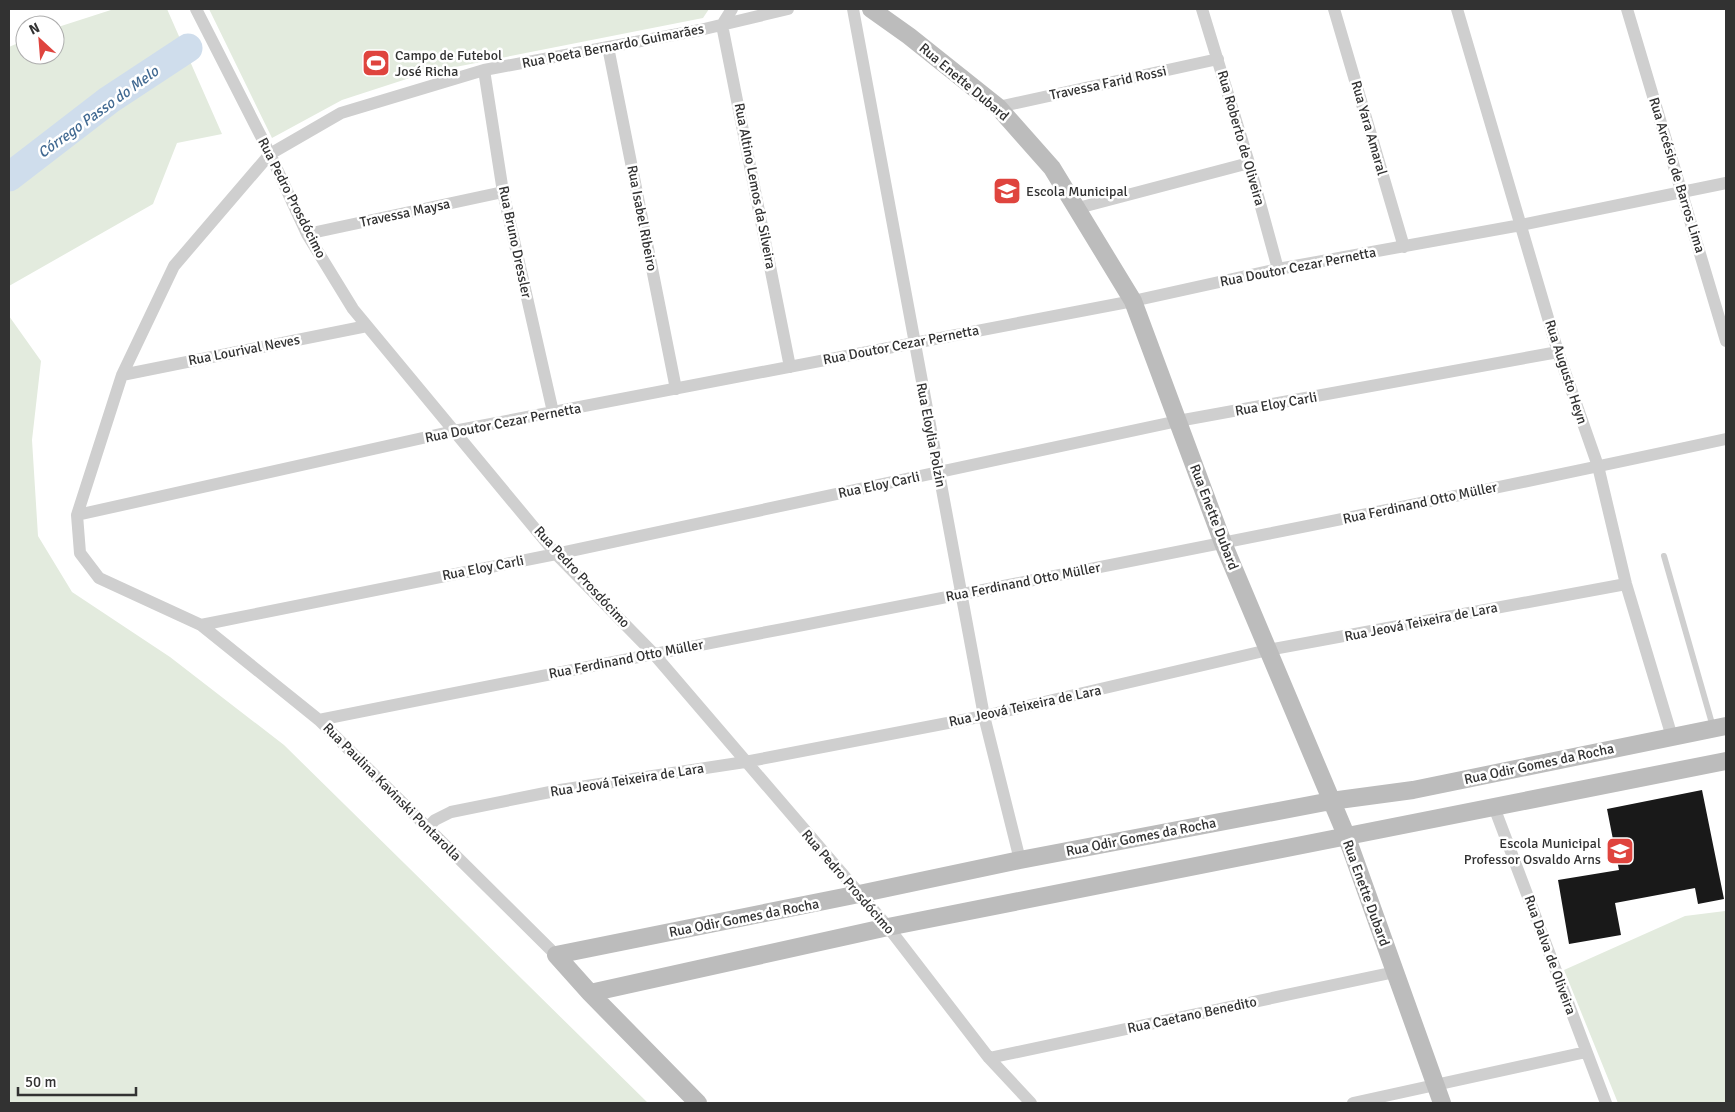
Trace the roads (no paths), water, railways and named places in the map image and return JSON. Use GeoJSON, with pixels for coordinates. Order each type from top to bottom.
{"type":"FeatureCollection","features":[{"type":"Feature","properties":{"kind":"street","name":"Rua Pedro Prosdócimo"},"geometry":{"type":"LineString","coordinates":[[196,9],[270,154],[307,234],[353,309],[556,554],[654,653],[745,762],[888,927],[989,1058],[1030,1103]]}},
{"type":"Feature","properties":{"kind":"street"},"geometry":{"type":"LineString","coordinates":[[722,25],[732,9]]}},
{"type":"Feature","properties":{"kind":"street","name":"Rua Poeta Bernardo Guimarães"},"geometry":{"type":"LineString","coordinates":[[77,515],[122,375],[174,266],[270,154],[341,113],[484,70],[700,30],[788,9]]}},
{"type":"Feature","properties":{"kind":"street","name":"Rua Eloylia Polzin"},"geometry":{"type":"LineString","coordinates":[[853,9],[984,716],[1020,860]]}},
{"type":"Feature","properties":{"kind":"street","name":"Rua Enette Dubard"},"geometry":{"type":"LineString","coordinates":[[871,9],[917,42],[998,107],[1052,168],[1133,300],[1223,544],[1346,836],[1442,1103]]}},
{"type":"Feature","properties":{"kind":"street","name":"Rua Roberto de Oliveira"},"geometry":{"type":"LineString","coordinates":[[1202,9],[1249,163],[1278,269]]}},
{"type":"Feature","properties":{"kind":"street","name":"Rua Yara Amaral"},"geometry":{"type":"LineString","coordinates":[[1334,9],[1404,247]]}},
{"type":"Feature","properties":{"kind":"street","name":"Rua Augusto Heyn"},"geometry":{"type":"LineString","coordinates":[[1457,9],[1558,352],[1598,466],[1626,584],[1672,737]]}},
{"type":"Feature","properties":{"kind":"street","name":"Rua Arcésio de Barros Lima"},"geometry":{"type":"LineString","coordinates":[[1627,9],[1726,341]]}},
{"type":"Feature","properties":{"kind":"street","name":"Rua Altino Lemos da Silveira"},"geometry":{"type":"LineString","coordinates":[[722,25],[790,367]]}},
{"type":"Feature","properties":{"kind":"street","name":"Rua Isabel Ribeiro"},"geometry":{"type":"LineString","coordinates":[[608,47],[676,389]]}},
{"type":"Feature","properties":{"kind":"street","name":"Travessa Farid Rossi"},"geometry":{"type":"LineString","coordinates":[[998,107],[1218,59]]}},
{"type":"Feature","properties":{"kind":"street","name":"Rua Bruno Dressler"},"geometry":{"type":"LineString","coordinates":[[484,70],[503,192],[553,412]]}},
{"type":"Feature","properties":{"kind":"street"},"geometry":{"type":"LineString","coordinates":[[1078,208],[1249,163]]}},
{"type":"Feature","properties":{"kind":"street","name":"Rua Doutor Cezar Pernetta"},"geometry":{"type":"LineString","coordinates":[[77,515],[553,412],[1133,300],[1278,269],[1520,225],[1726,183]]}},
{"type":"Feature","properties":{"kind":"street","name":"Travessa Maysa"},"geometry":{"type":"LineString","coordinates":[[307,234],[503,192]]}},
{"type":"Feature","properties":{"kind":"street","name":"Rua Lourival Neves"},"geometry":{"type":"LineString","coordinates":[[122,375],[367,326]]}},
{"type":"Feature","properties":{"kind":"street","name":"Rua Eloy Carli"},"geometry":{"type":"LineString","coordinates":[[201,625],[556,554],[1178,421],[1558,352]]}},
{"type":"Feature","properties":{"kind":"street","name":"Rua Ferdinand Otto Müller"},"geometry":{"type":"LineString","coordinates":[[319,720],[654,653],[1223,544],[1726,439]]}},
{"type":"Feature","properties":{"kind":"street","name":"Rua Paulina Kavinski Pontarolla"},"geometry":{"type":"LineString","coordinates":[[77,515],[80,553],[99,578],[201,625],[319,720],[556,955],[590,993],[698,1103]]}},
{"type":"Feature","properties":{"kind":"street","name":"Rua Jeová Teixeira de Lara"},"geometry":{"type":"LineString","coordinates":[[427,828],[435,820],[451,812],[560,790],[745,762],[984,716],[1268,650],[1626,584]]}},
{"type":"Feature","properties":{"kind":"street","name":"Rua Odir Gomes da Rocha"},"geometry":{"type":"LineString","coordinates":[[556,955],[1020,860],[1331,801],[1412,790],[1720,727]]}},
{"type":"Feature","properties":{"kind":"street"},"geometry":{"type":"LineString","coordinates":[[590,993],[888,927],[1726,762]]}},
{"type":"Feature","properties":{"kind":"street","name":"Rua Dalva de Oliveira"},"geometry":{"type":"LineString","coordinates":[[1494,807],[1606,1103]]}},
{"type":"Feature","properties":{"kind":"street","name":"Rua Caetano Benedito"},"geometry":{"type":"LineString","coordinates":[[989,1058],[1394,972]]}},
{"type":"Feature","properties":{"kind":"street"},"geometry":{"type":"LineString","coordinates":[[1353,1103],[1586,1052]]}},
{"type":"Feature","properties":{"kind":"lane"},"geometry":{"type":"LineString","coordinates":[[1664,556],[1720,727]]}},
{"type":"Feature","properties":{"kind":"waterway","name":"Córrego Passo do Melo"},"geometry":{"type":"LineString","coordinates":[[9,177],[109,100],[188,48]]}},
{"type":"Feature","properties":{"kind":"place","name":"Campo de Futebol José Richa"},"geometry":{"type":"Point","coordinates":[376,63]}},
{"type":"Feature","properties":{"kind":"place","name":"Escola Municipal"},"geometry":{"type":"Point","coordinates":[1007,191]}},
{"type":"Feature","properties":{"kind":"place","name":"Escola Municipal Professor Osvaldo Arns"},"geometry":{"type":"Point","coordinates":[1620,851]}}]}
